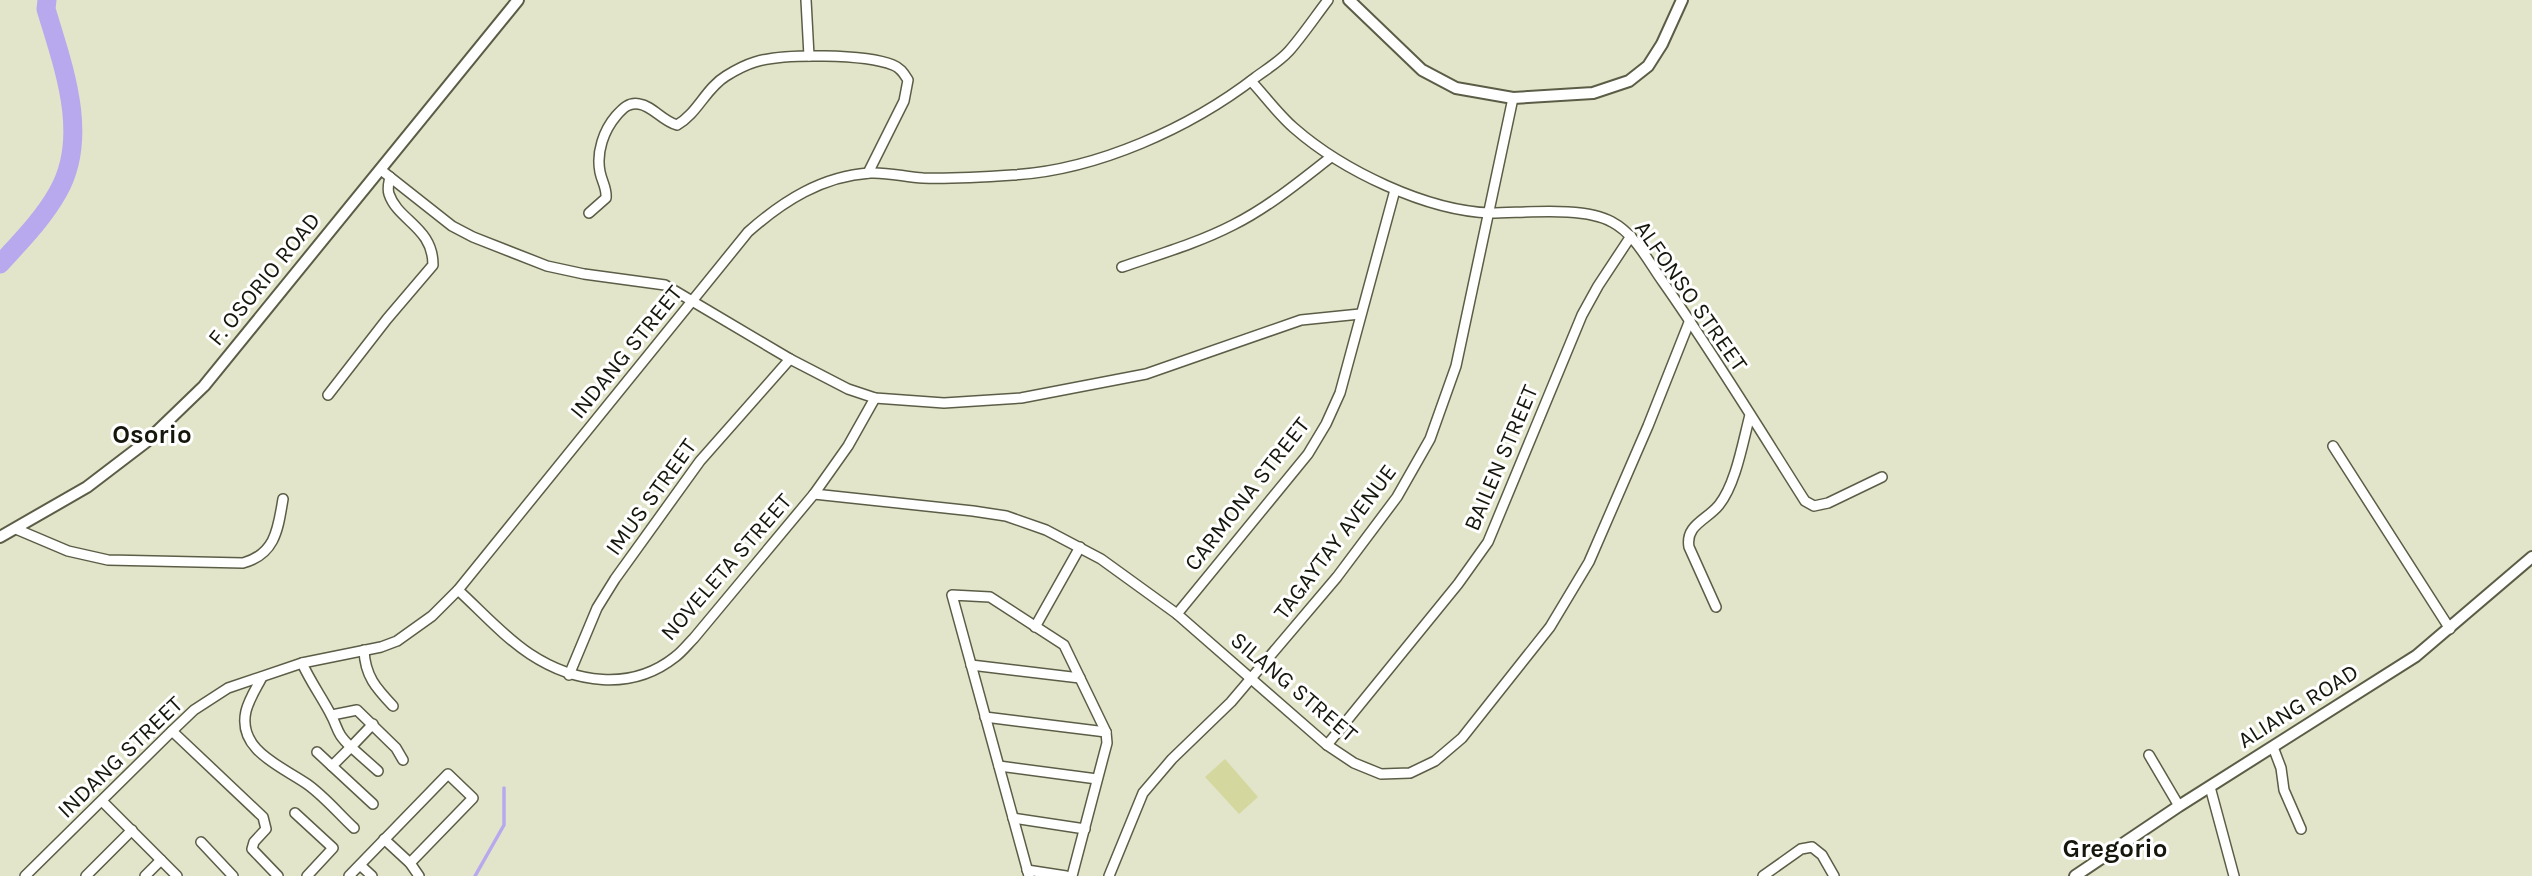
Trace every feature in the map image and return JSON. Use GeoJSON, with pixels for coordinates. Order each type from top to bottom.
{"type":"FeatureCollection","features":[{"type":"Feature","properties":{"kind":"street","name":"F. OSORIO ROAD"},"geometry":{"type":"LineString","coordinates":[[0,537],[87,487],[146,442],[204,386],[386,173],[518,0]]}},
{"type":"Feature","properties":{"kind":"street"},"geometry":{"type":"LineString","coordinates":[[806,0],[809,56]]}},
{"type":"Feature","properties":{"kind":"street","name":"INDANG STREET"},"geometry":{"type":"LineString","coordinates":[[25,876],[194,710],[228,688],[302,663],[381,647],[413,631],[458,590],[748,232],[774,209],[801,192],[831,181],[868,173],[922,178],[1016,175],[1104,157],[1141,144],[1183,124],[1251,81],[1288,52],[1328,0]]}},
{"type":"Feature","properties":{"kind":"street"},"geometry":{"type":"LineString","coordinates":[[1349,0],[1422,70],[1456,88],[1513,99],[1592,93],[1629,81],[1648,66],[1662,44],[1682,0]]}},
{"type":"Feature","properties":{"kind":"street"},"geometry":{"type":"LineString","coordinates":[[589,213],[606,198],[607,191],[599,171],[601,147],[606,128],[625,106],[635,103],[646,105],[665,122],[677,125],[686,120],[723,77],[756,61],[809,56],[856,56],[894,65],[902,70],[908,80],[904,101],[868,173]]}},
{"type":"Feature","properties":{"kind":"street","name":"ALFONSO STREET"},"geometry":{"type":"LineString","coordinates":[[1251,81],[1293,127],[1331,157],[1395,190],[1448,207],[1486,213],[1585,213],[1601,216],[1615,223],[1630,236],[1690,320],[1805,501],[1814,506],[1828,503],[1882,477]]}},
{"type":"Feature","properties":{"kind":"street","name":"TAGAYTAY AVENUE"},"geometry":{"type":"LineString","coordinates":[[1109,876],[1143,793],[1172,759],[1204,730],[1252,678],[1337,577],[1390,507],[1430,439],[1455,366],[1486,213],[1513,99]]}},
{"type":"Feature","properties":{"kind":"street"},"geometry":{"type":"LineString","coordinates":[[1122,267],[1198,241],[1236,223],[1287,191],[1331,157]]}},
{"type":"Feature","properties":{"kind":"street"},"geometry":{"type":"LineString","coordinates":[[386,173],[452,226],[473,237],[547,265],[584,274],[661,284],[790,359],[848,389],[875,398],[944,403],[1021,398],[1146,374],[1301,320],[1360,314]]}},
{"type":"Feature","properties":{"kind":"street"},"geometry":{"type":"LineString","coordinates":[[328,395],[433,265],[433,250],[393,201],[388,191],[386,173]]}},
{"type":"Feature","properties":{"kind":"street","name":"CARMONA STREET"},"geometry":{"type":"LineString","coordinates":[[1177,614],[1308,454],[1326,424],[1340,393],[1395,190]]}},
{"type":"Feature","properties":{"kind":"street","name":"BAILEN STREET"},"geometry":{"type":"LineString","coordinates":[[1327,745],[1488,542],[1582,315],[1630,236]]}},
{"type":"Feature","properties":{"kind":"street","name":"SILANG STREET"},"geometry":{"type":"LineString","coordinates":[[814,494],[963,509],[1006,516],[1046,530],[1101,559],[1177,614],[1327,745],[1354,763],[1381,774],[1410,773],[1435,761],[1462,738],[1550,627],[1589,562],[1690,320]]}},
{"type":"Feature","properties":{"kind":"street","name":"IMUS STREET"},"geometry":{"type":"LineString","coordinates":[[569,675],[597,608],[615,579],[700,461],[790,359]]}},
{"type":"Feature","properties":{"kind":"street","name":"NOVELETA STREET"},"geometry":{"type":"LineString","coordinates":[[458,590],[528,653],[569,675],[604,680],[634,678],[656,669],[675,657],[694,638],[814,494],[848,446],[875,398]]}},
{"type":"Feature","properties":{"kind":"street"},"geometry":{"type":"LineString","coordinates":[[1716,607],[1687,537],[1691,529],[1719,505],[1728,490],[1750,415]]}},
{"type":"Feature","properties":{"kind":"street"},"geometry":{"type":"LineString","coordinates":[[2333,446],[2450,629]]}},
{"type":"Feature","properties":{"kind":"street"},"geometry":{"type":"LineString","coordinates":[[16,529],[68,551],[108,561],[243,563],[255,559],[270,547],[278,531],[283,499]]}},
{"type":"Feature","properties":{"kind":"street"},"geometry":{"type":"LineString","coordinates":[[1035,627],[1080,547]]}},
{"type":"Feature","properties":{"kind":"street","name":"ALIANG ROAD"},"geometry":{"type":"LineString","coordinates":[[2075,876],[2179,806],[2416,656],[2532,557]]}},
{"type":"Feature","properties":{"kind":"street"},"geometry":{"type":"LineString","coordinates":[[1066,876],[1028,873],[951,595],[990,597],[1064,645],[1106,732],[1107,743],[1072,876]]}},
{"type":"Feature","properties":{"kind":"street"},"geometry":{"type":"LineString","coordinates":[[364,650],[364,665],[370,681],[393,706]]}},
{"type":"Feature","properties":{"kind":"street"},"geometry":{"type":"LineString","coordinates":[[302,663],[315,691],[332,715],[336,729],[377,771]]}},
{"type":"Feature","properties":{"kind":"street"},"geometry":{"type":"LineString","coordinates":[[971,666],[1080,678]]}},
{"type":"Feature","properties":{"kind":"street"},"geometry":{"type":"LineString","coordinates":[[262,677],[246,711],[247,734],[251,742],[258,752],[310,786],[354,828]]}},
{"type":"Feature","properties":{"kind":"street"},"geometry":{"type":"LineString","coordinates":[[332,715],[357,710],[396,748],[402,760]]}},
{"type":"Feature","properties":{"kind":"street"},"geometry":{"type":"LineString","coordinates":[[985,717],[1106,732]]}},
{"type":"Feature","properties":{"kind":"street"},"geometry":{"type":"LineString","coordinates":[[332,766],[373,724]]}},
{"type":"Feature","properties":{"kind":"street"},"geometry":{"type":"LineString","coordinates":[[172,731],[263,817],[266,829],[254,842],[252,849],[278,876]]}},
{"type":"Feature","properties":{"kind":"street"},"geometry":{"type":"LineString","coordinates":[[2273,747],[2281,768],[2284,790],[2301,829]]}},
{"type":"Feature","properties":{"kind":"street"},"geometry":{"type":"LineString","coordinates":[[317,752],[373,804]]}},
{"type":"Feature","properties":{"kind":"street"},"geometry":{"type":"LineString","coordinates":[[2149,755],[2179,806]]}},
{"type":"Feature","properties":{"kind":"street"},"geometry":{"type":"LineString","coordinates":[[999,766],[1097,779]]}},
{"type":"Feature","properties":{"kind":"street"},"geometry":{"type":"LineString","coordinates":[[349,876],[447,774],[473,798],[410,863]]}},
{"type":"Feature","properties":{"kind":"street"},"geometry":{"type":"LineString","coordinates":[[2210,787],[2234,876]]}},
{"type":"Feature","properties":{"kind":"street"},"geometry":{"type":"LineString","coordinates":[[102,801],[177,876]]}},
{"type":"Feature","properties":{"kind":"street"},"geometry":{"type":"LineString","coordinates":[[295,813],[333,848],[307,876]]}},
{"type":"Feature","properties":{"kind":"street"},"geometry":{"type":"LineString","coordinates":[[1013,818],[1084,829]]}},
{"type":"Feature","properties":{"kind":"street"},"geometry":{"type":"LineString","coordinates":[[86,876],[132,830]]}},
{"type":"Feature","properties":{"kind":"street"},"geometry":{"type":"LineString","coordinates":[[384,839],[410,863],[419,876]]}},
{"type":"Feature","properties":{"kind":"street"},"geometry":{"type":"LineString","coordinates":[[201,842],[233,876]]}},
{"type":"Feature","properties":{"kind":"street"},"geometry":{"type":"LineString","coordinates":[[1763,876],[1801,849],[1812,847],[1822,855],[1834,876]]}},
{"type":"Feature","properties":{"kind":"street"},"geometry":{"type":"LineString","coordinates":[[145,876],[161,860]]}},
{"type":"Feature","properties":{"kind":"street"},"geometry":{"type":"LineString","coordinates":[[360,865],[372,876]]}},
{"type":"Feature","properties":{"kind":"green space"},"geometry":{"type":"Polygon","coordinates":[[[1225,759],[1258,797],[1239,814],[1205,777],[1225,759]]]}},
{"type":"Feature","properties":{"kind":"waterway"},"geometry":{"type":"LineString","coordinates":[[0,264],[52,202],[67,170],[72,148],[73,125],[66,77],[46,9],[47,0]]}},
{"type":"Feature","properties":{"kind":"waterway"},"geometry":{"type":"LineString","coordinates":[[475,876],[504,825],[504,788]]}},
{"type":"Feature","properties":{"kind":"district","name":"Osorio"},"geometry":{"type":"Point","coordinates":[152,434]}},
{"type":"Feature","properties":{"kind":"district","name":"Gregorio"},"geometry":{"type":"Point","coordinates":[2115,848]}}]}
